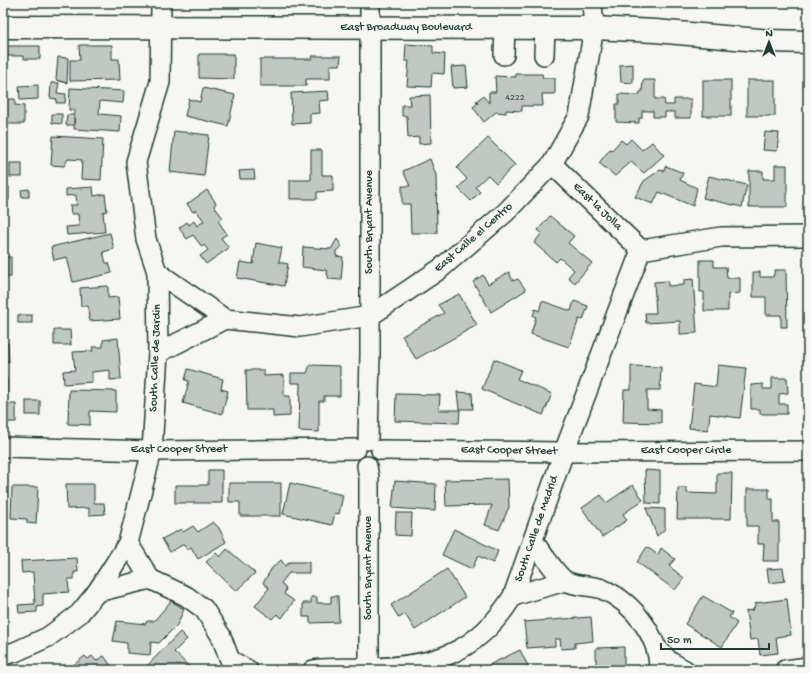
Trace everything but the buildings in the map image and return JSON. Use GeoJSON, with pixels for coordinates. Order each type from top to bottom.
{"type":"FeatureCollection","features":[{"type":"Feature","properties":{"kind":"main road","name":"East Broadway Boulevard"},"geometry":{"type":"LineString","coordinates":[[3,26],[370,28],[545,27],[594,28],[808,42]]}},
{"type":"Feature","properties":{"kind":"street","name":"South Calle de Jardin"},"geometry":{"type":"LineString","coordinates":[[3,655],[15,652],[48,636],[79,614],[97,592],[128,543],[152,450],[158,353],[157,272],[146,239],[136,162],[160,82],[161,3]]}},
{"type":"Feature","properties":{"kind":"street","name":"South Bryant Avenue"},"geometry":{"type":"LineString","coordinates":[[369,669],[367,466],[375,465],[381,458],[368,446],[370,422],[370,3]]}},
{"type":"Feature","properties":{"kind":"street","name":"East Calle el Centro"},"geometry":{"type":"LineString","coordinates":[[157,272],[225,319],[300,327],[370,316],[440,270],[506,212],[552,164],[579,116],[594,28],[592,3]]}},
{"type":"Feature","properties":{"kind":"street"},"geometry":{"type":"LineString","coordinates":[[504,55],[505,27]]}},
{"type":"Feature","properties":{"kind":"street"},"geometry":{"type":"LineString","coordinates":[[544,55],[545,27]]}},
{"type":"Feature","properties":{"kind":"street","name":"East la Jolla"},"geometry":{"type":"LineString","coordinates":[[552,164],[641,250]]}},
{"type":"Feature","properties":{"kind":"street"},"geometry":{"type":"LineString","coordinates":[[641,250],[721,237],[808,236]]}},
{"type":"Feature","properties":{"kind":"street","name":"South Calle de Madrid"},"geometry":{"type":"LineString","coordinates":[[313,670],[403,667],[435,661],[466,645],[488,630],[500,616],[513,596],[564,452],[641,250]]}},
{"type":"Feature","properties":{"kind":"street"},"geometry":{"type":"LineString","coordinates":[[158,353],[225,319]]}},
{"type":"Feature","properties":{"kind":"street","name":"East Cooper Street"},"geometry":{"type":"LineString","coordinates":[[3,447],[152,450],[368,446],[564,452]]}},
{"type":"Feature","properties":{"kind":"street","name":"East Cooper Circle"},"geometry":{"type":"LineString","coordinates":[[564,452],[808,451]]}},
{"type":"Feature","properties":{"kind":"street"},"geometry":{"type":"LineString","coordinates":[[533,541],[565,581]]}},
{"type":"Feature","properties":{"kind":"street"},"geometry":{"type":"LineString","coordinates":[[128,543],[150,579],[186,596],[204,609],[220,636],[229,665],[248,670]]}},
{"type":"Feature","properties":{"kind":"street"},"geometry":{"type":"LineString","coordinates":[[97,592],[150,579]]}},
{"type":"Feature","properties":{"kind":"street"},"geometry":{"type":"LineString","coordinates":[[513,596],[565,581],[602,589],[623,601],[652,637],[658,649],[669,661],[685,670]]}},
{"type":"Feature","properties":{"kind":"street"},"geometry":{"type":"LineString","coordinates":[[658,649],[659,670]]}},
{"type":"Feature","properties":{"kind":"street"},"geometry":{"type":"LineString","coordinates":[[785,670],[808,667]]}}]}
